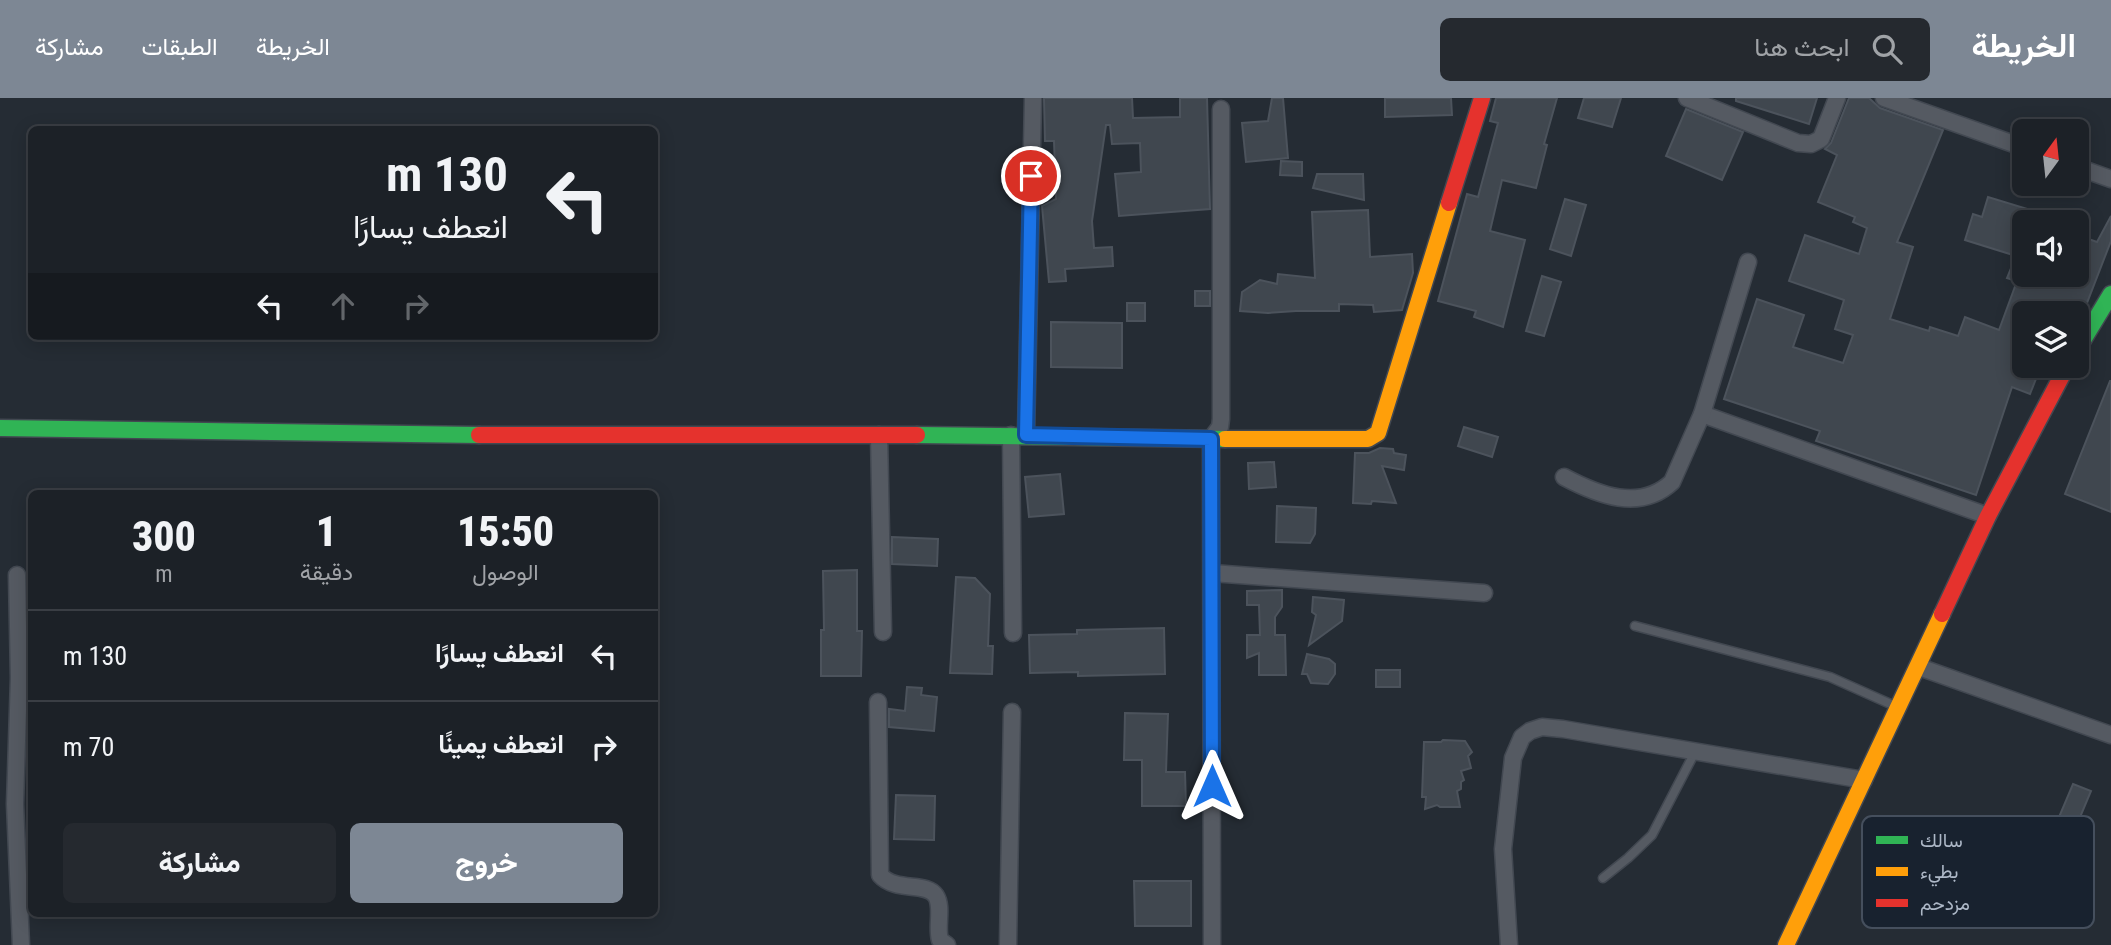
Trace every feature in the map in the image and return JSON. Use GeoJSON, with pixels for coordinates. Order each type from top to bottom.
{"type":"FeatureCollection","features":[{"type":"Feature","properties":{"kind":"street"},"geometry":{"type":"LineString","coordinates":[[1013,634],[1018,435],[1033,98]]}},
{"type":"Feature","properties":{"kind":"street"},"geometry":{"type":"LineString","coordinates":[[0,428],[484,435],[1018,435],[1368,439],[1378,433],[1482,98]]}},
{"type":"Feature","properties":{"kind":"street"},"geometry":{"type":"LineString","coordinates":[[1687,98],[1798,143],[1811,144],[1821,139],[1837,98]]}},
{"type":"Feature","properties":{"kind":"street"},"geometry":{"type":"LineString","coordinates":[[1884,98],[2012,143]]}},
{"type":"Feature","properties":{"kind":"street"},"geometry":{"type":"LineString","coordinates":[[1212,945],[1211,439],[1220,427],[1221,419],[1221,109]]}},
{"type":"Feature","properties":{"kind":"street"},"geometry":{"type":"LineString","coordinates":[[2090,172],[2111,179]]}},
{"type":"Feature","properties":{"kind":"street"},"geometry":{"type":"LineString","coordinates":[[1564,477],[1588,489],[1622,498],[1650,496],[1664,490],[1672,482],[1702,414],[1748,262]]}},
{"type":"Feature","properties":{"kind":"street"},"geometry":{"type":"LineString","coordinates":[[2089,330],[2111,294]]}},
{"type":"Feature","properties":{"kind":"street"},"geometry":{"type":"LineString","coordinates":[[1786,945],[1988,516],[2061,378]]}},
{"type":"Feature","properties":{"kind":"street"},"geometry":{"type":"LineString","coordinates":[[1702,414],[1988,516]]}},
{"type":"Feature","properties":{"kind":"street"},"geometry":{"type":"LineString","coordinates":[[879,435],[883,632]]}},
{"type":"Feature","properties":{"kind":"street"},"geometry":{"type":"LineString","coordinates":[[1212,573],[1484,593]]}},
{"type":"Feature","properties":{"kind":"street"},"geometry":{"type":"LineString","coordinates":[[17,575],[24,754],[15,804],[25,892],[20,945]]}},
{"type":"Feature","properties":{"kind":"street"},"geometry":{"type":"LineString","coordinates":[[1919,667],[2111,736]]}},
{"type":"Feature","properties":{"kind":"street"},"geometry":{"type":"LineString","coordinates":[[878,702],[880,875],[898,886],[927,888],[935,894],[938,902],[938,933],[940,940],[947,945]]}},
{"type":"Feature","properties":{"kind":"street"},"geometry":{"type":"LineString","coordinates":[[1008,945],[1012,712]]}},
{"type":"Feature","properties":{"kind":"street"},"geometry":{"type":"LineString","coordinates":[[1508,945],[1503,849],[1513,758],[1522,737],[1542,727],[1864,780]]}},
{"type":"Feature","properties":{"kind":"lane"},"geometry":{"type":"LineString","coordinates":[[1635,626],[1830,677],[1899,708]]}},
{"type":"Feature","properties":{"kind":"lane"},"geometry":{"type":"LineString","coordinates":[[1603,878],[1652,835],[1695,752]]}},
{"type":"Feature","properties":{"kind":"building"},"geometry":{"type":"Polygon","coordinates":[[[1044,98],[1132,98],[1133,118],[1180,117],[1180,98],[1207,98],[1210,209],[1119,216],[1115,174],[1141,172],[1140,143],[1112,144],[1110,125],[1106,125],[1092,221],[1094,248],[1112,247],[1113,266],[1065,269],[1066,281],[1049,282],[1042,206],[1056,199],[1054,141],[1045,141],[1044,98]]]}},
{"type":"Feature","properties":{"kind":"building"},"geometry":{"type":"Polygon","coordinates":[[[1272,98],[1283,98],[1288,158],[1246,162],[1242,123],[1268,121],[1272,98]]]}},
{"type":"Feature","properties":{"kind":"building"},"geometry":{"type":"Polygon","coordinates":[[[1385,98],[1451,98],[1452,115],[1385,117],[1385,98]]]}},
{"type":"Feature","properties":{"kind":"building"},"geometry":{"type":"Polygon","coordinates":[[[1496,98],[1557,98],[1544,144],[1547,145],[1536,188],[1502,180],[1490,231],[1525,240],[1503,327],[1474,317],[1476,311],[1438,301],[1467,194],[1478,197],[1498,123],[1490,121],[1496,98]]]}},
{"type":"Feature","properties":{"kind":"building"},"geometry":{"type":"Polygon","coordinates":[[[1584,98],[1621,98],[1612,127],[1578,118],[1584,98]]]}},
{"type":"Feature","properties":{"kind":"building"},"geometry":{"type":"Polygon","coordinates":[[[1736,98],[1817,98],[1809,124],[1736,101],[1736,98]]]}},
{"type":"Feature","properties":{"kind":"building"},"geometry":{"type":"Polygon","coordinates":[[[1849,98],[1869,98],[1880,108],[1943,130],[1897,242],[1913,247],[1890,319],[1929,331],[1930,327],[1958,336],[1965,317],[1999,330],[2015,287],[2089,287],[2089,239],[2097,242],[2111,216],[2111,241],[2088,301],[2012,301],[2012,378],[2036,378],[2030,394],[2012,387],[1976,495],[1816,441],[1820,431],[1724,399],[1757,299],[1804,315],[1793,347],[1843,363],[1853,335],[1835,329],[1844,300],[1789,281],[1805,235],[1859,254],[1867,228],[1853,222],[1855,217],[1818,202],[1837,155],[1825,149],[1831,143],[1849,98]]]}},
{"type":"Feature","properties":{"kind":"building"},"geometry":{"type":"Polygon","coordinates":[[[1686,109],[1743,132],[1722,180],[1666,156],[1686,109]]]}},
{"type":"Feature","properties":{"kind":"building"},"geometry":{"type":"Polygon","coordinates":[[[1281,161],[1302,162],[1302,176],[1280,175],[1281,161]]]}},
{"type":"Feature","properties":{"kind":"building"},"geometry":{"type":"Polygon","coordinates":[[[1317,174],[1363,174],[1364,200],[1313,188],[1317,174]]]}},
{"type":"Feature","properties":{"kind":"building"},"geometry":{"type":"Polygon","coordinates":[[[1988,197],[2031,210],[2012,210],[2012,255],[1965,240],[1973,214],[1982,217],[1988,197]]]}},
{"type":"Feature","properties":{"kind":"building"},"geometry":{"type":"Polygon","coordinates":[[[1565,199],[1586,205],[1571,256],[1550,249],[1565,199]]]}},
{"type":"Feature","properties":{"kind":"building"},"geometry":{"type":"Polygon","coordinates":[[[1368,210],[1370,257],[1412,254],[1413,273],[1402,310],[1374,312],[1373,305],[1339,304],[1339,311],[1240,311],[1242,292],[1260,280],[1277,284],[1278,274],[1315,278],[1312,212],[1368,210]]]}},
{"type":"Feature","properties":{"kind":"building"},"geometry":{"type":"Polygon","coordinates":[[[2012,266],[2012,280],[2007,278],[2012,266]]]}},
{"type":"Feature","properties":{"kind":"building"},"geometry":{"type":"Polygon","coordinates":[[[1542,276],[1561,282],[1544,336],[1526,331],[1542,276]]]}},
{"type":"Feature","properties":{"kind":"building"},"geometry":{"type":"Polygon","coordinates":[[[1195,291],[1210,291],[1210,306],[1195,306],[1195,291]]]}},
{"type":"Feature","properties":{"kind":"building"},"geometry":{"type":"Polygon","coordinates":[[[1127,303],[1145,303],[1145,321],[1127,321],[1127,303]]]}},
{"type":"Feature","properties":{"kind":"building"},"geometry":{"type":"Polygon","coordinates":[[[1051,322],[1122,323],[1122,368],[1051,367],[1051,322]]]}},
{"type":"Feature","properties":{"kind":"building"},"geometry":{"type":"Polygon","coordinates":[[[2111,381],[2111,512],[2065,494],[2111,381]]]}},
{"type":"Feature","properties":{"kind":"building"},"geometry":{"type":"Polygon","coordinates":[[[1464,427],[1498,437],[1492,457],[1458,446],[1464,427]]]}},
{"type":"Feature","properties":{"kind":"building"},"geometry":{"type":"Polygon","coordinates":[[[1380,448],[1393,449],[1394,453],[1406,455],[1404,470],[1382,466],[1396,503],[1353,503],[1355,453],[1369,453],[1380,448]]]}},
{"type":"Feature","properties":{"kind":"building"},"geometry":{"type":"Polygon","coordinates":[[[1274,462],[1276,487],[1249,489],[1248,463],[1274,462]]]}},
{"type":"Feature","properties":{"kind":"building"},"geometry":{"type":"Polygon","coordinates":[[[1060,474],[1064,514],[1029,517],[1025,477],[1060,474]]]}},
{"type":"Feature","properties":{"kind":"building"},"geometry":{"type":"Polygon","coordinates":[[[1277,506],[1316,508],[1315,534],[1310,543],[1276,542],[1277,506]]]}},
{"type":"Feature","properties":{"kind":"building"},"geometry":{"type":"Polygon","coordinates":[[[892,537],[938,539],[937,566],[892,564],[892,537]]]}},
{"type":"Feature","properties":{"kind":"building"},"geometry":{"type":"Polygon","coordinates":[[[857,570],[857,631],[862,631],[861,676],[821,676],[821,630],[824,630],[823,571],[857,570]]]}},
{"type":"Feature","properties":{"kind":"building"},"geometry":{"type":"Polygon","coordinates":[[[956,577],[975,578],[990,594],[988,646],[993,646],[992,674],[950,673],[956,577]]]}},
{"type":"Feature","properties":{"kind":"building"},"geometry":{"type":"Polygon","coordinates":[[[1282,590],[1282,607],[1275,617],[1275,635],[1285,635],[1286,675],[1259,675],[1259,653],[1247,658],[1247,635],[1260,635],[1259,605],[1247,605],[1247,591],[1282,590]]]}},
{"type":"Feature","properties":{"kind":"building"},"geometry":{"type":"Polygon","coordinates":[[[1313,597],[1344,600],[1342,621],[1309,645],[1316,615],[1312,612],[1313,597]]]}},
{"type":"Feature","properties":{"kind":"building"},"geometry":{"type":"Polygon","coordinates":[[[1164,628],[1165,674],[1078,676],[1078,672],[1030,673],[1029,635],[1077,634],[1077,630],[1164,628]]]}},
{"type":"Feature","properties":{"kind":"building"},"geometry":{"type":"Polygon","coordinates":[[[1307,654],[1329,659],[1335,664],[1335,674],[1328,684],[1311,683],[1307,674],[1302,674],[1307,654]]]}},
{"type":"Feature","properties":{"kind":"building"},"geometry":{"type":"Polygon","coordinates":[[[1376,670],[1400,670],[1400,687],[1376,687],[1376,670]]]}},
{"type":"Feature","properties":{"kind":"building"},"geometry":{"type":"Polygon","coordinates":[[[907,687],[922,688],[921,695],[937,697],[934,731],[889,727],[889,709],[905,711],[907,687]]]}},
{"type":"Feature","properties":{"kind":"building"},"geometry":{"type":"Polygon","coordinates":[[[1125,713],[1168,714],[1166,772],[1185,772],[1186,806],[1142,806],[1142,760],[1124,760],[1125,713]]]}},
{"type":"Feature","properties":{"kind":"building"},"geometry":{"type":"Polygon","coordinates":[[[1465,741],[1472,752],[1468,756],[1471,768],[1461,771],[1464,780],[1461,782],[1461,789],[1457,791],[1460,807],[1437,805],[1425,809],[1426,797],[1422,797],[1424,742],[1465,741]]]}},
{"type":"Feature","properties":{"kind":"building"},"geometry":{"type":"Polygon","coordinates":[[[2073,784],[2091,791],[2081,816],[2059,816],[2073,784]]]}},
{"type":"Feature","properties":{"kind":"building"},"geometry":{"type":"Polygon","coordinates":[[[896,795],[935,796],[934,840],[894,839],[896,795]]]}},
{"type":"Feature","properties":{"kind":"building"},"geometry":{"type":"Polygon","coordinates":[[[1134,881],[1191,881],[1191,926],[1135,926],[1134,881]]]}},
{"type":"Feature","properties":{"kind":"traffic: fast"},"geometry":{"type":"LineString","coordinates":[[2089,330],[2111,294]]}},
{"type":"Feature","properties":{"kind":"traffic: fast"},"geometry":{"type":"LineString","coordinates":[[0,428],[479,435]]}},
{"type":"Feature","properties":{"kind":"traffic: fast"},"geometry":{"type":"LineString","coordinates":[[917,435],[1225,439]]}},
{"type":"Feature","properties":{"kind":"traffic: slow"},"geometry":{"type":"LineString","coordinates":[[1225,439],[1368,439],[1378,433],[1449,203]]}},
{"type":"Feature","properties":{"kind":"traffic: slow"},"geometry":{"type":"LineString","coordinates":[[1786,945],[1942,614]]}},
{"type":"Feature","properties":{"kind":"traffic: jam"},"geometry":{"type":"LineString","coordinates":[[1449,203],[1482,98]]}},
{"type":"Feature","properties":{"kind":"traffic: jam"},"geometry":{"type":"LineString","coordinates":[[1942,614],[1988,516],[2061,378]]}},
{"type":"Feature","properties":{"kind":"traffic: jam"},"geometry":{"type":"LineString","coordinates":[[479,435],[917,435]]}},
{"type":"Feature","properties":{"kind":"route"},"geometry":{"type":"LineString","coordinates":[[1031,176],[1026,435],[1211,439],[1212,786]]}}]}
